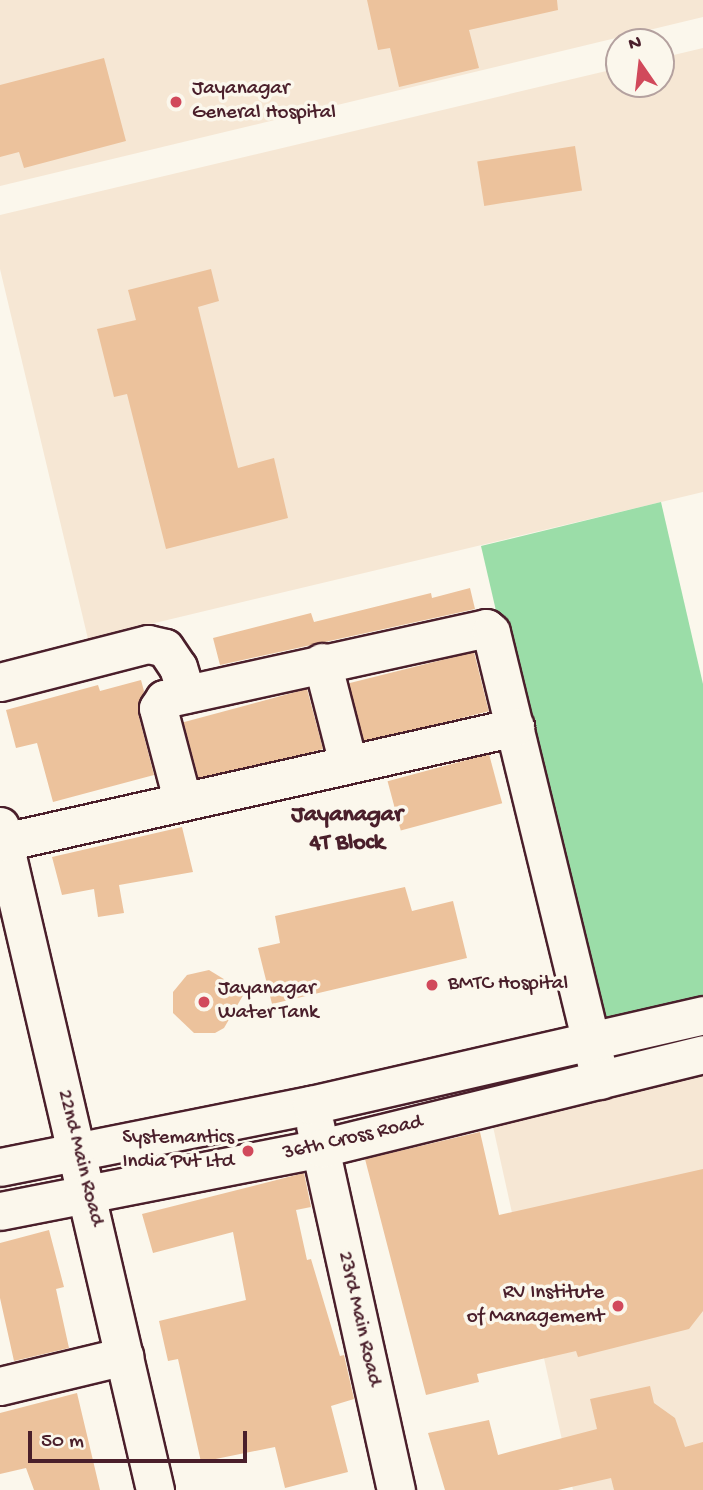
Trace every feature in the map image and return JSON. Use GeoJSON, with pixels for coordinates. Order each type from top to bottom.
{"type":"FeatureCollection","features":[{"type":"Feature","properties":{"kind":"street"},"geometry":{"type":"LineString","coordinates":[[182,799],[158,708],[164,699],[486,628],[491,632],[515,727],[600,1080]]}},
{"type":"Feature","properties":{"kind":"street"},"geometry":{"type":"LineString","coordinates":[[0,682],[148,644],[165,648],[178,667],[186,694]]}},
{"type":"Feature","properties":{"kind":"street"},"geometry":{"type":"LineString","coordinates":[[323,662],[348,763]]}},
{"type":"Feature","properties":{"kind":"street"},"geometry":{"type":"LineString","coordinates":[[2,834],[182,799],[515,727]]}},
{"type":"Feature","properties":{"kind":"street","name":"22nd Main Road"},"geometry":{"type":"LineString","coordinates":[[2,834],[89,1196],[155,1490]]}},
{"type":"Feature","properties":{"kind":"street","name":"36th Cross Road"},"geometry":{"type":"LineString","coordinates":[[0,1167],[77,1155],[311,1105],[591,1044],[703,1015]]}},
{"type":"Feature","properties":{"kind":"street","name":"36th Cross Road"},"geometry":{"type":"LineString","coordinates":[[0,1211],[89,1196],[321,1148],[703,1054]]}},
{"type":"Feature","properties":{"kind":"street","name":"23rd Main Road"},"geometry":{"type":"LineString","coordinates":[[311,1105],[386,1488]]}},
{"type":"Feature","properties":{"kind":"street"},"geometry":{"type":"LineString","coordinates":[[0,1386],[124,1356]]}},
{"type":"Feature","properties":{"kind":"shaded area","name":"Jayanagar General Hospital"},"geometry":{"type":"Polygon","coordinates":[[[0,0],[703,0],[703,17],[657,28],[605,28],[605,41],[0,186],[0,0]]]}},
{"type":"Feature","properties":{"kind":"shaded area"},"geometry":{"type":"Polygon","coordinates":[[[703,48],[703,492],[88,639],[0,269],[0,215],[605,71],[605,98],[675,98],[675,55],[703,48]]]}},
{"type":"Feature","properties":{"kind":"shaded area","name":"RV Institute of Management"},"geometry":{"type":"Polygon","coordinates":[[[703,1069],[703,1490],[573,1490],[492,1122],[703,1069]]]}},
{"type":"Feature","properties":{"kind":"green space"},"geometry":{"type":"Polygon","coordinates":[[[661,502],[703,684],[703,995],[591,1021],[481,546],[661,502]]]}},
{"type":"Feature","properties":{"kind":"building"},"geometry":{"type":"Polygon","coordinates":[[[367,0],[557,0],[558,10],[469,30],[479,68],[399,87],[390,48],[378,50],[367,0]]]}},
{"type":"Feature","properties":{"kind":"building"},"geometry":{"type":"Polygon","coordinates":[[[104,58],[126,141],[24,168],[19,152],[0,157],[0,85],[104,58]]]}},
{"type":"Feature","properties":{"kind":"building"},"geometry":{"type":"Polygon","coordinates":[[[575,146],[582,190],[484,206],[477,161],[575,146]]]}},
{"type":"Feature","properties":{"kind":"building"},"geometry":{"type":"Polygon","coordinates":[[[211,269],[219,301],[198,307],[238,468],[274,458],[288,518],[166,549],[127,394],[114,397],[97,329],[136,320],[128,290],[211,269]]]}},
{"type":"Feature","properties":{"kind":"building"},"geometry":{"type":"Polygon","coordinates":[[[470,588],[475,609],[220,665],[213,638],[311,613],[314,622],[431,593],[432,598],[470,588]]]}},
{"type":"Feature","properties":{"kind":"building"},"geometry":{"type":"Polygon","coordinates":[[[474,652],[489,711],[364,742],[349,683],[474,652]]]}},
{"type":"Feature","properties":{"kind":"building"},"geometry":{"type":"Polygon","coordinates":[[[141,680],[144,691],[138,713],[154,775],[53,802],[37,743],[16,748],[6,710],[98,685],[100,691],[141,680]]]}},
{"type":"Feature","properties":{"kind":"building"},"geometry":{"type":"Polygon","coordinates":[[[307,689],[323,749],[199,782],[183,722],[307,689]]]}},
{"type":"Feature","properties":{"kind":"building"},"geometry":{"type":"Polygon","coordinates":[[[489,754],[502,803],[401,830],[388,781],[489,754]]]}},
{"type":"Feature","properties":{"kind":"building"},"geometry":{"type":"Polygon","coordinates":[[[182,827],[193,872],[119,885],[124,913],[98,917],[94,889],[62,895],[52,857],[182,827]]]}},
{"type":"Feature","properties":{"kind":"building"},"geometry":{"type":"Polygon","coordinates":[[[405,887],[412,911],[453,901],[467,958],[272,1004],[258,948],[280,943],[275,916],[405,887]]]}},
{"type":"Feature","properties":{"kind":"building","name":"Jayanagar Water Tank"},"geometry":{"type":"Polygon","coordinates":[[[209,970],[245,992],[224,1028],[215,1033],[194,1033],[173,1013],[173,992],[187,975],[209,970]]]}},
{"type":"Feature","properties":{"kind":"building"},"geometry":{"type":"Polygon","coordinates":[[[480,1132],[499,1215],[703,1169],[703,1311],[689,1329],[578,1357],[576,1351],[477,1374],[479,1382],[426,1395],[365,1159],[480,1132]]]}},
{"type":"Feature","properties":{"kind":"building"},"geometry":{"type":"Polygon","coordinates":[[[304,1173],[311,1207],[296,1210],[307,1260],[311,1259],[340,1356],[344,1355],[354,1399],[331,1406],[348,1472],[285,1488],[275,1447],[201,1462],[178,1359],[168,1361],[159,1321],[246,1300],[233,1232],[153,1253],[142,1214],[304,1173]]]}},
{"type":"Feature","properties":{"kind":"building"},"geometry":{"type":"Polygon","coordinates":[[[49,1230],[64,1287],[56,1289],[69,1348],[14,1361],[0,1298],[0,1243],[49,1230]]]}},
{"type":"Feature","properties":{"kind":"building"},"geometry":{"type":"Polygon","coordinates":[[[650,1386],[654,1403],[675,1418],[685,1447],[703,1442],[703,1490],[614,1490],[611,1478],[558,1490],[445,1490],[428,1433],[489,1420],[498,1455],[597,1429],[590,1399],[650,1386]]]}},
{"type":"Feature","properties":{"kind":"building"},"geometry":{"type":"Polygon","coordinates":[[[77,1393],[100,1490],[34,1490],[26,1468],[0,1474],[0,1413],[77,1393]]]}},
{"type":"Feature","properties":{"kind":"place","name":"Jayanagar General Hospital"},"geometry":{"type":"Point","coordinates":[176,102]}},
{"type":"Feature","properties":{"kind":"place","name":"BMTC Hospital"},"geometry":{"type":"Point","coordinates":[432,985]}},
{"type":"Feature","properties":{"kind":"place","name":"Jayanagar Water Tank"},"geometry":{"type":"Point","coordinates":[204,1002]}},
{"type":"Feature","properties":{"kind":"place","name":"Systemantics India Pvt Ltd"},"geometry":{"type":"Point","coordinates":[248,1151]}},
{"type":"Feature","properties":{"kind":"place","name":"RV Institute of Management"},"geometry":{"type":"Point","coordinates":[618,1306]}},
{"type":"Feature","properties":{"kind":"district","name":"Jayanagar 4T Block"},"geometry":{"type":"Point","coordinates":[347,830]}}]}
